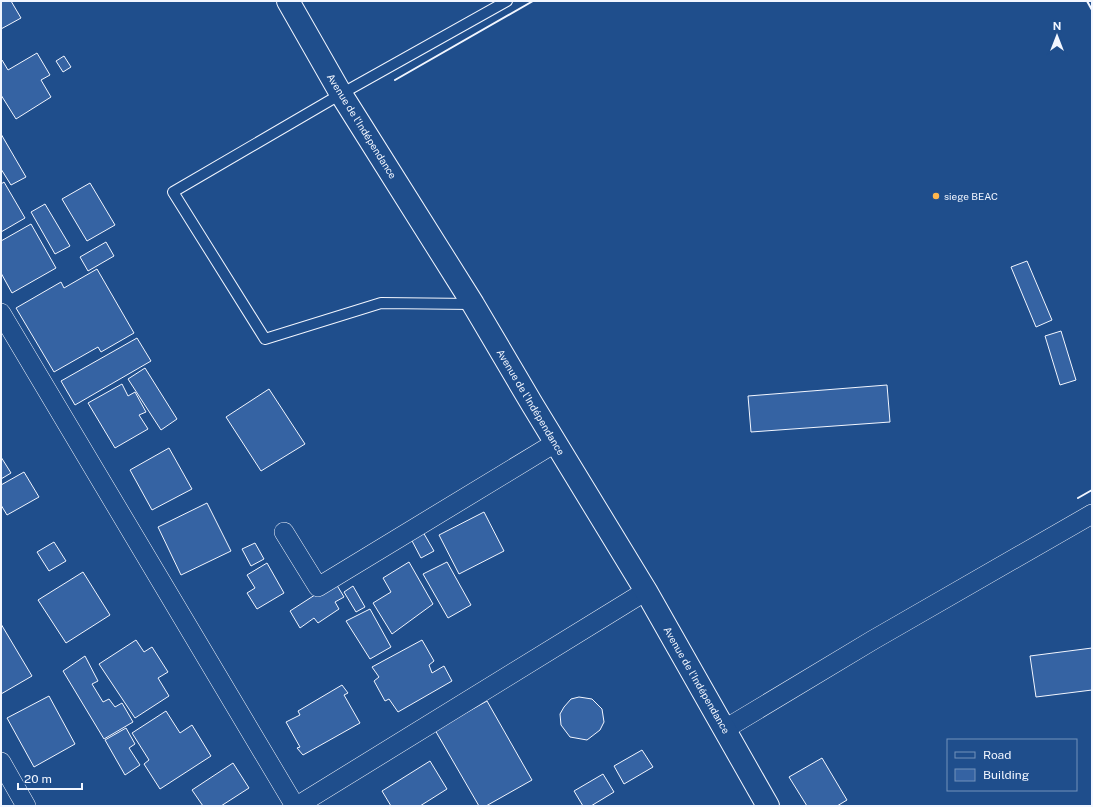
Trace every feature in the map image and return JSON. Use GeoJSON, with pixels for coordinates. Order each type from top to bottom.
{"type":"FeatureCollection","features":[{"type":"Feature","properties":{"kind":"main road","name":"Avenue de l'Indépendance"},"geometry":{"type":"LineString","coordinates":[[288,1],[341,94],[474,304],[555,443],[646,591],[768,806]]}},
{"type":"Feature","properties":{"kind":"street"},"geometry":{"type":"LineString","coordinates":[[1,313],[296,806],[646,591]]}},
{"type":"Feature","properties":{"kind":"street"},"geometry":{"type":"LineString","coordinates":[[284,532],[318,587],[555,443]]}},
{"type":"Feature","properties":{"kind":"street"},"geometry":{"type":"LineString","coordinates":[[724,729],[873,640],[1092,514]]}},
{"type":"Feature","properties":{"kind":"street"},"geometry":{"type":"LineString","coordinates":[[1,762],[26,806]]}},
{"type":"Feature","properties":{"kind":"lane"},"geometry":{"type":"LineString","coordinates":[[474,304],[381,303],[265,339],[173,192],[341,94],[507,1]]}},
{"type":"Feature","properties":{"kind":"building"},"geometry":{"type":"Polygon","coordinates":[[[1,1],[11,1],[21,18],[1,29],[1,1]]]}},
{"type":"Feature","properties":{"kind":"building"},"geometry":{"type":"Polygon","coordinates":[[[37,53],[50,75],[41,80],[51,97],[16,119],[1,95],[1,60],[8,70],[37,53]]]}},
{"type":"Feature","properties":{"kind":"building"},"geometry":{"type":"Polygon","coordinates":[[[64,56],[71,67],[63,72],[56,61],[64,56]]]}},
{"type":"Feature","properties":{"kind":"building"},"geometry":{"type":"Polygon","coordinates":[[[1,134],[26,177],[11,185],[1,169],[1,134]]]}},
{"type":"Feature","properties":{"kind":"building"},"geometry":{"type":"Polygon","coordinates":[[[4,182],[25,218],[1,232],[1,184],[4,182]]]}},
{"type":"Feature","properties":{"kind":"building"},"geometry":{"type":"Polygon","coordinates":[[[90,183],[115,225],[87,241],[62,199],[90,183]]]}},
{"type":"Feature","properties":{"kind":"building"},"geometry":{"type":"Polygon","coordinates":[[[45,204],[70,246],[55,254],[31,212],[45,204]]]}},
{"type":"Feature","properties":{"kind":"building"},"geometry":{"type":"Polygon","coordinates":[[[31,224],[56,268],[12,293],[1,273],[1,241],[31,224]]]}},
{"type":"Feature","properties":{"kind":"building"},"geometry":{"type":"Polygon","coordinates":[[[106,242],[114,256],[88,271],[80,257],[106,242]]]}},
{"type":"Feature","properties":{"kind":"building"},"geometry":{"type":"Polygon","coordinates":[[[1027,261],[1052,320],[1036,327],[1011,267],[1027,261]]]}},
{"type":"Feature","properties":{"kind":"building"},"geometry":{"type":"Polygon","coordinates":[[[97,269],[134,333],[101,352],[98,347],[54,372],[16,308],[61,282],[64,288],[97,269]]]}},
{"type":"Feature","properties":{"kind":"building"},"geometry":{"type":"Polygon","coordinates":[[[1061,331],[1076,380],[1060,385],[1045,336],[1061,331]]]}},
{"type":"Feature","properties":{"kind":"building"},"geometry":{"type":"Polygon","coordinates":[[[137,338],[151,361],[75,405],[61,381],[137,338]]]}},
{"type":"Feature","properties":{"kind":"building"},"geometry":{"type":"Polygon","coordinates":[[[145,368],[177,419],[161,430],[128,379],[145,368]]]}},
{"type":"Feature","properties":{"kind":"building"},"geometry":{"type":"Polygon","coordinates":[[[122,384],[128,396],[135,392],[146,412],[139,415],[148,429],[115,448],[88,403],[122,384]]]}},
{"type":"Feature","properties":{"kind":"building"},"geometry":{"type":"Polygon","coordinates":[[[887,385],[890,422],[751,432],[748,396],[887,385]]]}},
{"type":"Feature","properties":{"kind":"building"},"geometry":{"type":"Polygon","coordinates":[[[269,389],[305,444],[261,471],[226,417],[269,389]]]}},
{"type":"Feature","properties":{"kind":"building"},"geometry":{"type":"Polygon","coordinates":[[[169,448],[192,489],[152,510],[130,470],[169,448]]]}},
{"type":"Feature","properties":{"kind":"building"},"geometry":{"type":"Polygon","coordinates":[[[1,457],[11,473],[1,479],[1,457]]]}},
{"type":"Feature","properties":{"kind":"building"},"geometry":{"type":"Polygon","coordinates":[[[24,472],[39,497],[7,515],[1,505],[1,485],[24,472]]]}},
{"type":"Feature","properties":{"kind":"building"},"geometry":{"type":"Polygon","coordinates":[[[207,503],[231,551],[181,575],[158,527],[207,503]]]}},
{"type":"Feature","properties":{"kind":"building"},"geometry":{"type":"Polygon","coordinates":[[[484,512],[504,551],[459,574],[439,535],[484,512]]]}},
{"type":"Feature","properties":{"kind":"building"},"geometry":{"type":"Polygon","coordinates":[[[423,532],[434,551],[421,558],[411,539],[423,532]]]}},
{"type":"Feature","properties":{"kind":"building"},"geometry":{"type":"Polygon","coordinates":[[[54,542],[66,561],[49,571],[37,552],[54,542]]]}},
{"type":"Feature","properties":{"kind":"building"},"geometry":{"type":"Polygon","coordinates":[[[255,543],[264,559],[251,566],[242,549],[255,543]]]}},
{"type":"Feature","properties":{"kind":"building"},"geometry":{"type":"Polygon","coordinates":[[[409,562],[433,604],[392,634],[373,603],[391,592],[383,578],[409,562]]]}},
{"type":"Feature","properties":{"kind":"building"},"geometry":{"type":"Polygon","coordinates":[[[447,562],[471,605],[448,618],[423,574],[447,562]]]}},
{"type":"Feature","properties":{"kind":"building"},"geometry":{"type":"Polygon","coordinates":[[[267,563],[284,593],[257,609],[247,593],[255,588],[247,575],[267,563]]]}},
{"type":"Feature","properties":{"kind":"building"},"geometry":{"type":"Polygon","coordinates":[[[83,572],[110,615],[66,643],[38,600],[83,572]]]}},
{"type":"Feature","properties":{"kind":"building"},"geometry":{"type":"Polygon","coordinates":[[[335,582],[344,597],[335,602],[339,609],[318,623],[314,618],[300,628],[290,611],[335,582]]]}},
{"type":"Feature","properties":{"kind":"building"},"geometry":{"type":"Polygon","coordinates":[[[353,586],[365,607],[356,612],[344,592],[353,586]]]}},
{"type":"Feature","properties":{"kind":"building"},"geometry":{"type":"Polygon","coordinates":[[[370,609],[391,647],[370,659],[346,621],[370,609]]]}},
{"type":"Feature","properties":{"kind":"building"},"geometry":{"type":"Polygon","coordinates":[[[1,624],[32,676],[1,694],[1,624]]]}},
{"type":"Feature","properties":{"kind":"building"},"geometry":{"type":"Polygon","coordinates":[[[136,640],[144,652],[152,647],[168,672],[158,678],[169,696],[135,718],[99,664],[136,640]]]}},
{"type":"Feature","properties":{"kind":"building"},"geometry":{"type":"Polygon","coordinates":[[[422,640],[434,661],[429,665],[432,673],[444,666],[452,681],[398,712],[389,699],[385,701],[374,681],[379,677],[372,667],[422,640]]]}},
{"type":"Feature","properties":{"kind":"building"},"geometry":{"type":"Polygon","coordinates":[[[1092,648],[1092,690],[1036,697],[1030,656],[1092,648]]]}},
{"type":"Feature","properties":{"kind":"building"},"geometry":{"type":"Polygon","coordinates":[[[85,656],[98,681],[92,684],[103,702],[109,699],[115,707],[122,703],[133,722],[104,739],[63,671],[85,656]]]}},
{"type":"Feature","properties":{"kind":"building"},"geometry":{"type":"Polygon","coordinates":[[[342,685],[348,693],[344,695],[360,723],[303,755],[297,748],[300,747],[286,722],[300,715],[298,711],[342,685]]]}},
{"type":"Feature","properties":{"kind":"building"},"geometry":{"type":"Polygon","coordinates":[[[49,696],[75,744],[34,767],[7,718],[49,696]]]}},
{"type":"Feature","properties":{"kind":"building"},"geometry":{"type":"Polygon","coordinates":[[[579,697],[592,699],[602,709],[604,722],[600,730],[587,740],[570,737],[561,725],[560,714],[564,707],[571,699],[579,697]]]}},
{"type":"Feature","properties":{"kind":"building"},"geometry":{"type":"Polygon","coordinates":[[[487,701],[532,780],[486,806],[479,806],[435,730],[487,701]]]}},
{"type":"Feature","properties":{"kind":"building"},"geometry":{"type":"Polygon","coordinates":[[[166,711],[180,733],[192,725],[211,756],[160,789],[144,764],[149,760],[132,733],[166,711]]]}},
{"type":"Feature","properties":{"kind":"building"},"geometry":{"type":"Polygon","coordinates":[[[126,728],[135,744],[129,748],[140,765],[125,775],[105,740],[126,728]]]}},
{"type":"Feature","properties":{"kind":"building"},"geometry":{"type":"Polygon","coordinates":[[[642,750],[653,767],[624,784],[614,766],[642,750]]]}},
{"type":"Feature","properties":{"kind":"building"},"geometry":{"type":"Polygon","coordinates":[[[822,758],[847,800],[837,806],[807,806],[789,777],[822,758]]]}},
{"type":"Feature","properties":{"kind":"building"},"geometry":{"type":"Polygon","coordinates":[[[430,761],[447,789],[420,806],[391,806],[382,791],[430,761]]]}},
{"type":"Feature","properties":{"kind":"building"},"geometry":{"type":"Polygon","coordinates":[[[233,763],[249,788],[221,806],[203,806],[192,790],[233,763]]]}},
{"type":"Feature","properties":{"kind":"building"},"geometry":{"type":"Polygon","coordinates":[[[603,774],[614,792],[591,806],[583,806],[574,791],[603,774]]]}},
{"type":"Feature","properties":{"kind":"wall"},"geometry":{"type":"LineString","coordinates":[[395,80],[533,1]]}},
{"type":"Feature","properties":{"kind":"wall"},"geometry":{"type":"LineString","coordinates":[[1087,1],[1092,10]]}},
{"type":"Feature","properties":{"kind":"wall"},"geometry":{"type":"LineString","coordinates":[[1078,498],[1092,490]]}},
{"type":"Feature","properties":{"kind":"place","name":"siege BEAC"},"geometry":{"type":"Point","coordinates":[936,196]}}]}
